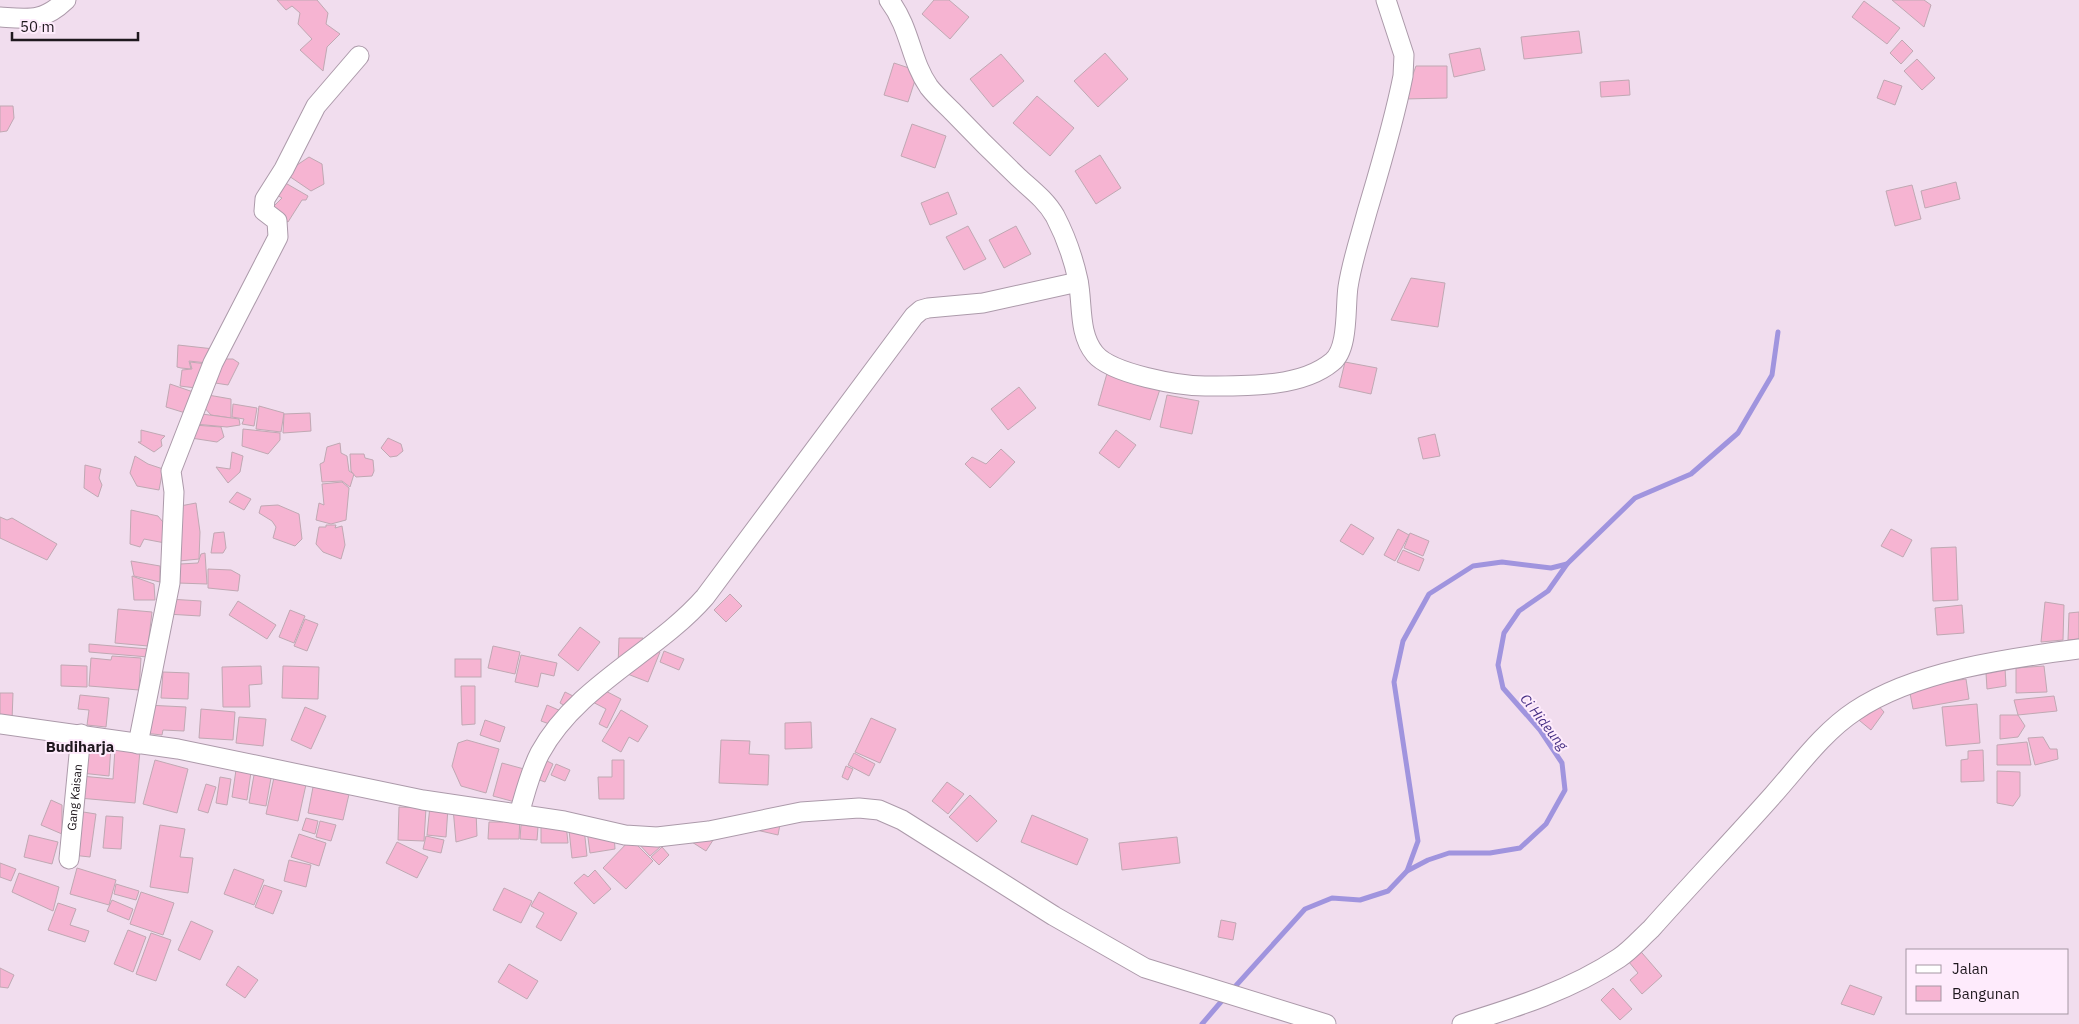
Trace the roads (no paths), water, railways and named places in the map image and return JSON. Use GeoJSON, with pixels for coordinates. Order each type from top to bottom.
{"type":"FeatureCollection","features":[{"type":"Feature","properties":{"kind":"street"},"geometry":{"type":"LineString","coordinates":[[0,17],[36,19],[53,12],[66,0]]}},
{"type":"Feature","properties":{"kind":"street"},"geometry":{"type":"LineString","coordinates":[[889,0],[900,14],[919,68],[930,88],[984,145],[1040,197],[1053,212],[1068,243],[1078,282],[1083,329],[1088,344],[1096,356],[1111,367],[1136,375],[1197,386],[1258,386],[1284,382],[1315,372],[1333,362],[1339,354],[1343,340],[1348,289],[1355,247],[1368,210],[1403,76],[1404,54],[1386,0]]}},
{"type":"Feature","properties":{"kind":"street"},"geometry":{"type":"LineString","coordinates":[[138,744],[170,583],[174,492],[171,471],[213,363],[278,237],[277,222],[264,211],[265,199],[284,168],[316,106],[359,56]]}},
{"type":"Feature","properties":{"kind":"street"},"geometry":{"type":"LineString","coordinates":[[519,814],[540,752],[563,722],[586,697],[677,626],[705,597],[914,316],[921,310],[928,308],[983,303],[1078,282]]}},
{"type":"Feature","properties":{"kind":"street"},"geometry":{"type":"LineString","coordinates":[[1462,1024],[1533,1002],[1591,975],[1621,957],[1651,929],[1822,741],[1854,711],[1889,693],[1937,676],[2025,656],[2079,649]]}},
{"type":"Feature","properties":{"kind":"street"},"geometry":{"type":"LineString","coordinates":[[0,724],[178,749],[423,800],[564,821],[625,835],[657,837],[709,830],[801,812],[859,808],[879,810],[902,820],[1054,916],[1146,968],[1322,1024]]}},
{"type":"Feature","properties":{"kind":"street","name":"Gang Kaisan"},"geometry":{"type":"LineString","coordinates":[[69,859],[81,734]]}},
{"type":"Feature","properties":{"kind":"waterway","name":"Ci Hideung"},"geometry":{"type":"LineString","coordinates":[[1232,990],[1305,909],[1332,898],[1360,900],[1388,891],[1407,871],[1428,860],[1449,853],[1490,853],[1520,848],[1546,824],[1565,790],[1562,763],[1540,730],[1503,688],[1498,665],[1504,633],[1519,611],[1548,591],[1567,564],[1635,498],[1691,474],[1738,433],[1772,375],[1778,332]]}},
{"type":"Feature","properties":{"kind":"waterway"},"geometry":{"type":"LineString","coordinates":[[1407,871],[1418,841],[1394,682],[1403,641],[1429,594],[1473,566],[1502,562],[1551,568],[1567,564]]}},
{"type":"Feature","properties":{"kind":"waterway","name":"Ci Hideung"},"geometry":{"type":"LineString","coordinates":[[1202,1024],[1226,996]]}},
{"type":"Feature","properties":{"kind":"district","name":"Budiharja"},"geometry":{"type":"Point","coordinates":[80,747]}}]}
